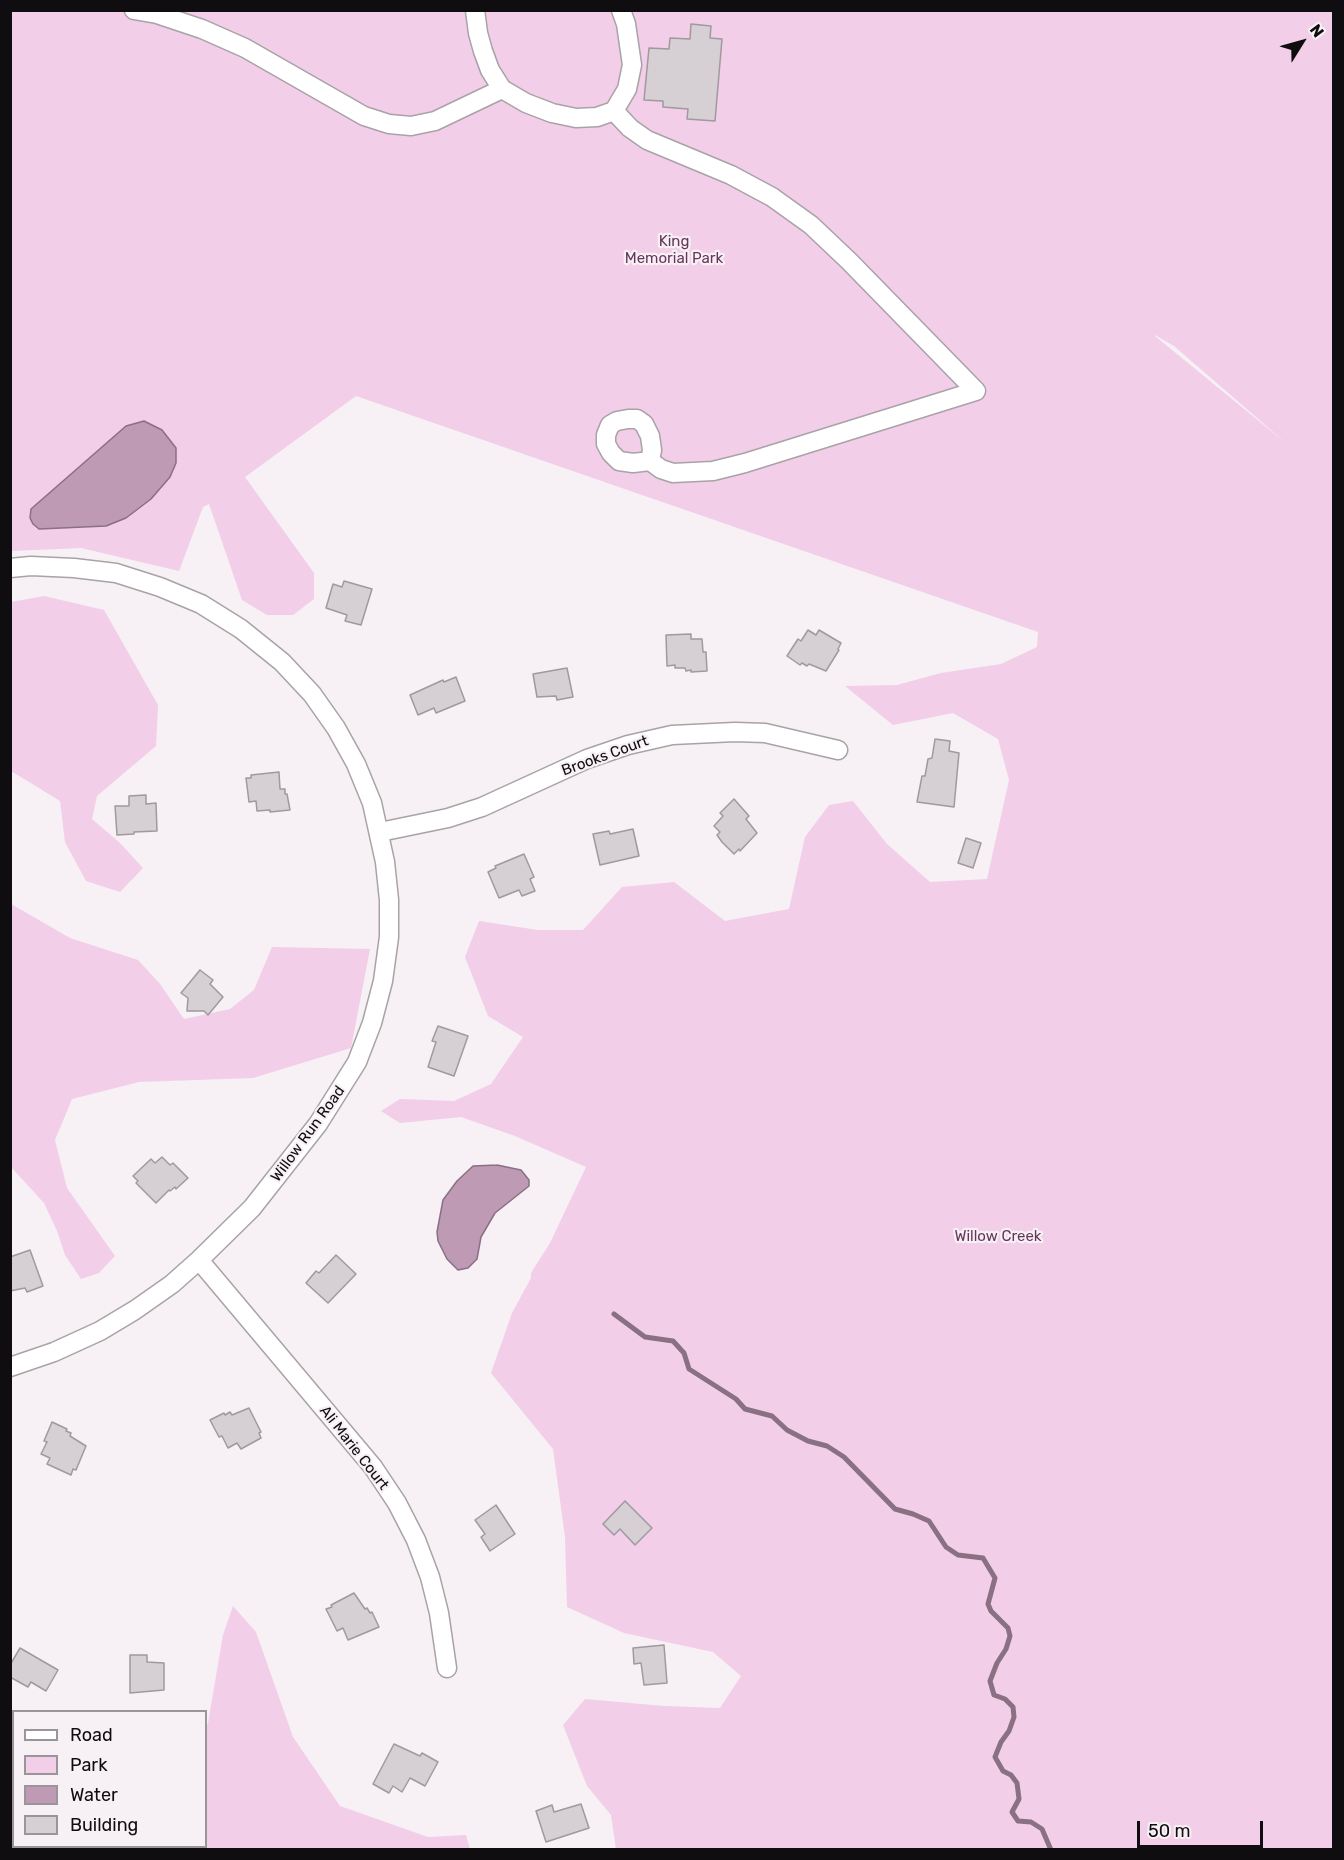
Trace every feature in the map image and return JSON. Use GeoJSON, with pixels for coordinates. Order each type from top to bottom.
{"type":"FeatureCollection","features":[{"type":"Feature","properties":{"kind":"street"},"geometry":{"type":"LineString","coordinates":[[134,10],[179,21],[245,48],[364,116],[389,124],[411,126],[435,121],[502,89]]}},
{"type":"Feature","properties":{"kind":"street"},"geometry":{"type":"LineString","coordinates":[[475,10],[483,51],[502,89],[526,103],[576,118],[597,117],[614,111],[627,89],[632,64],[628,34],[621,10]]}},
{"type":"Feature","properties":{"kind":"street"},"geometry":{"type":"LineString","coordinates":[[614,111],[630,128],[647,140],[731,176],[772,197],[810,225],[849,261],[976,392],[713,471],[673,473],[661,469],[650,461]]}},
{"type":"Feature","properties":{"kind":"street","name":"Willow Run Road"},"geometry":{"type":"LineString","coordinates":[[10,568],[31,566],[74,568],[116,573],[160,586],[201,604],[241,629],[282,662],[312,694],[336,728],[360,774],[372,802],[380,832],[389,900],[389,937],[383,981],[372,1023],[357,1062],[318,1124],[252,1209],[200,1260],[151,1299],[100,1331],[54,1352],[10,1367]]}},
{"type":"Feature","properties":{"kind":"street","name":"Brooks Court"},"geometry":{"type":"LineString","coordinates":[[380,832],[448,818],[482,807],[587,759],[628,745],[672,735],[765,733],[838,750]]}},
{"type":"Feature","properties":{"kind":"street","name":"Ali Marie Court"},"geometry":{"type":"LineString","coordinates":[[200,1260],[373,1467],[397,1503],[416,1540],[430,1577],[439,1613],[447,1668]]}},
{"type":"Feature","properties":{"kind":"green space"},"geometry":{"type":"Polygon","coordinates":[[[10,11],[1333,11],[1333,1849],[616,1849],[611,1815],[587,1786],[563,1725],[585,1699],[720,1708],[741,1676],[713,1652],[624,1633],[567,1607],[565,1537],[553,1449],[491,1373],[512,1313],[531,1278],[531,1273],[550,1243],[586,1167],[515,1136],[461,1117],[400,1123],[381,1111],[400,1099],[454,1101],[491,1084],[523,1037],[488,1016],[465,957],[479,921],[538,930],[583,930],[622,887],[674,882],[725,921],[789,909],[805,837],[829,805],[853,801],[887,844],[930,882],[987,879],[1009,780],[998,739],[953,713],[893,725],[845,686],[897,685],[941,673],[1001,664],[1037,647],[1038,632],[356,396],[245,477],[314,573],[314,599],[293,615],[267,615],[242,600],[209,504],[203,507],[179,571],[81,548],[11,551],[10,11]],[[1155,335],[1287,444],[1174,346],[1155,335]]]}},
{"type":"Feature","properties":{"kind":"green space"},"geometry":{"type":"Polygon","coordinates":[[[44,596],[104,610],[158,705],[156,746],[97,796],[92,819],[120,843],[143,868],[120,892],[86,881],[65,842],[60,801],[11,771],[11,602],[44,596]]]}},
{"type":"Feature","properties":{"kind":"green space"},"geometry":{"type":"Polygon","coordinates":[[[11,904],[70,938],[138,960],[160,984],[184,1019],[230,1009],[254,990],[272,947],[370,949],[351,1048],[253,1078],[139,1082],[72,1099],[55,1140],[67,1188],[115,1256],[99,1273],[81,1279],[65,1255],[44,1203],[11,1167],[11,904]]]}},
{"type":"Feature","properties":{"kind":"green space"},"geometry":{"type":"Polygon","coordinates":[[[233,1606],[256,1632],[293,1737],[340,1806],[428,1837],[466,1835],[470,1849],[11,1849],[11,1768],[12,1848],[207,1848],[207,1725],[223,1635],[233,1606]]]}},
{"type":"Feature","properties":{"kind":"water"},"geometry":{"type":"Polygon","coordinates":[[[144,421],[162,430],[176,448],[176,463],[170,477],[151,499],[126,518],[106,526],[39,529],[33,524],[30,518],[31,509],[126,426],[144,421]]]}},
{"type":"Feature","properties":{"kind":"water"},"geometry":{"type":"Polygon","coordinates":[[[497,1165],[521,1170],[529,1180],[529,1186],[495,1213],[481,1237],[477,1259],[468,1268],[458,1270],[447,1259],[438,1241],[437,1232],[443,1200],[457,1181],[473,1166],[497,1165]]]}},
{"type":"Feature","properties":{"kind":"building"},"geometry":{"type":"Polygon","coordinates":[[[691,24],[711,26],[710,38],[722,39],[715,121],[687,119],[688,109],[663,107],[663,101],[644,100],[649,48],[669,49],[670,38],[690,39],[691,24]]]}},
{"type":"Feature","properties":{"kind":"building"},"geometry":{"type":"Polygon","coordinates":[[[344,581],[372,589],[361,625],[345,621],[347,615],[326,608],[333,584],[342,587],[344,581]]]}},
{"type":"Feature","properties":{"kind":"building"},"geometry":{"type":"Polygon","coordinates":[[[808,630],[816,635],[819,630],[841,643],[826,671],[809,664],[800,665],[787,656],[798,639],[801,641],[808,630]]]}},
{"type":"Feature","properties":{"kind":"building"},"geometry":{"type":"Polygon","coordinates":[[[691,634],[691,639],[702,639],[703,652],[706,652],[707,671],[691,672],[691,670],[686,671],[685,668],[675,668],[675,665],[667,666],[666,635],[691,634]]]}},
{"type":"Feature","properties":{"kind":"building"},"geometry":{"type":"Polygon","coordinates":[[[567,668],[573,697],[557,700],[556,696],[537,697],[533,674],[567,668]]]}},
{"type":"Feature","properties":{"kind":"building"},"geometry":{"type":"Polygon","coordinates":[[[456,677],[465,701],[436,713],[434,708],[418,715],[410,695],[443,680],[444,682],[456,677]]]}},
{"type":"Feature","properties":{"kind":"building"},"geometry":{"type":"Polygon","coordinates":[[[935,739],[950,741],[949,751],[959,753],[954,807],[917,802],[922,776],[925,776],[928,759],[932,758],[935,739]]]}},
{"type":"Feature","properties":{"kind":"building"},"geometry":{"type":"Polygon","coordinates":[[[279,772],[280,789],[285,789],[290,810],[257,811],[256,801],[249,802],[246,778],[251,778],[251,775],[279,772]]]}},
{"type":"Feature","properties":{"kind":"building"},"geometry":{"type":"Polygon","coordinates":[[[146,795],[146,804],[156,803],[157,831],[117,835],[115,806],[129,806],[129,796],[146,795]]]}},
{"type":"Feature","properties":{"kind":"building"},"geometry":{"type":"Polygon","coordinates":[[[734,799],[749,816],[746,819],[757,833],[740,851],[739,849],[734,854],[717,835],[720,832],[714,826],[723,816],[720,813],[734,799]]]}},
{"type":"Feature","properties":{"kind":"building"},"geometry":{"type":"Polygon","coordinates":[[[633,829],[639,856],[600,865],[593,834],[609,831],[610,834],[633,829]]]}},
{"type":"Feature","properties":{"kind":"building"},"geometry":{"type":"Polygon","coordinates":[[[966,838],[981,843],[973,868],[958,863],[966,838]]]}},
{"type":"Feature","properties":{"kind":"building"},"geometry":{"type":"Polygon","coordinates":[[[524,854],[534,877],[530,879],[535,891],[522,896],[519,890],[499,898],[488,872],[496,868],[495,866],[524,854]]]}},
{"type":"Feature","properties":{"kind":"building"},"geometry":{"type":"Polygon","coordinates":[[[200,970],[213,980],[210,984],[223,997],[208,1015],[204,1011],[187,1011],[188,998],[181,993],[200,970]]]}},
{"type":"Feature","properties":{"kind":"building"},"geometry":{"type":"Polygon","coordinates":[[[438,1026],[468,1036],[454,1076],[428,1067],[436,1042],[432,1041],[438,1026]]]}},
{"type":"Feature","properties":{"kind":"building"},"geometry":{"type":"Polygon","coordinates":[[[162,1157],[170,1165],[173,1163],[188,1178],[176,1189],[175,1187],[169,1190],[156,1203],[136,1183],[138,1181],[133,1176],[151,1159],[155,1163],[162,1157]]]}},
{"type":"Feature","properties":{"kind":"building"},"geometry":{"type":"Polygon","coordinates":[[[30,1250],[43,1286],[27,1292],[25,1288],[10,1291],[10,1257],[30,1250]]]}},
{"type":"Feature","properties":{"kind":"building"},"geometry":{"type":"Polygon","coordinates":[[[336,1255],[356,1274],[328,1303],[306,1283],[316,1271],[319,1273],[336,1255]]]}},
{"type":"Feature","properties":{"kind":"building"},"geometry":{"type":"Polygon","coordinates":[[[249,1408],[261,1432],[259,1433],[261,1438],[241,1449],[237,1443],[228,1448],[210,1420],[224,1413],[225,1415],[230,1412],[232,1415],[249,1408]]]}},
{"type":"Feature","properties":{"kind":"building"},"geometry":{"type":"Polygon","coordinates":[[[52,1422],[67,1429],[66,1431],[71,1433],[70,1436],[86,1446],[76,1470],[73,1469],[71,1475],[47,1464],[50,1458],[41,1454],[52,1422]]]}},
{"type":"Feature","properties":{"kind":"building"},"geometry":{"type":"Polygon","coordinates":[[[625,1501],[652,1528],[635,1545],[620,1529],[614,1535],[603,1524],[625,1501]]]}},
{"type":"Feature","properties":{"kind":"building"},"geometry":{"type":"Polygon","coordinates":[[[496,1505],[515,1534],[490,1551],[481,1537],[485,1534],[475,1520],[496,1505]]]}},
{"type":"Feature","properties":{"kind":"building"},"geometry":{"type":"Polygon","coordinates":[[[354,1593],[365,1609],[372,1612],[379,1627],[348,1640],[343,1628],[337,1631],[326,1609],[354,1593]]]}},
{"type":"Feature","properties":{"kind":"building"},"geometry":{"type":"Polygon","coordinates":[[[664,1645],[667,1683],[644,1685],[641,1663],[634,1664],[633,1648],[664,1645]]]}},
{"type":"Feature","properties":{"kind":"building"},"geometry":{"type":"Polygon","coordinates":[[[20,1648],[58,1670],[46,1691],[31,1682],[28,1687],[10,1677],[10,1665],[20,1648]]]}},
{"type":"Feature","properties":{"kind":"building"},"geometry":{"type":"Polygon","coordinates":[[[130,1655],[147,1655],[147,1662],[164,1663],[164,1690],[130,1693],[130,1655]]]}},
{"type":"Feature","properties":{"kind":"building"},"geometry":{"type":"Polygon","coordinates":[[[394,1744],[420,1756],[422,1753],[438,1762],[425,1786],[410,1778],[402,1792],[393,1786],[389,1793],[373,1784],[394,1744]]]}},
{"type":"Feature","properties":{"kind":"building"},"geometry":{"type":"Polygon","coordinates":[[[581,1804],[589,1828],[546,1842],[536,1811],[552,1805],[554,1812],[581,1804]]]}},
{"type":"Feature","properties":{"kind":"waterway"},"geometry":{"type":"LineString","coordinates":[[614,1314],[645,1337],[673,1341],[684,1353],[689,1369],[736,1399],[745,1409],[772,1416],[787,1430],[808,1441],[827,1446],[844,1457],[895,1509],[929,1521],[946,1547],[958,1555],[983,1558],[995,1578],[988,1604],[991,1611],[1008,1628],[1010,1636],[990,1681],[994,1695],[1005,1699],[1013,1707],[1014,1717],[995,1757],[1003,1771],[1011,1775],[1017,1783],[1019,1799],[1012,1812],[1018,1821],[1031,1822],[1042,1829],[1051,1850]]}},
{"type":"Feature","properties":{"kind":"park label","name":"King Memorial Park"},"geometry":{"type":"Point","coordinates":[674,250]}},
{"type":"Feature","properties":{"kind":"park label","name":"Willow Creek"},"geometry":{"type":"Point","coordinates":[998,1237]}}]}
